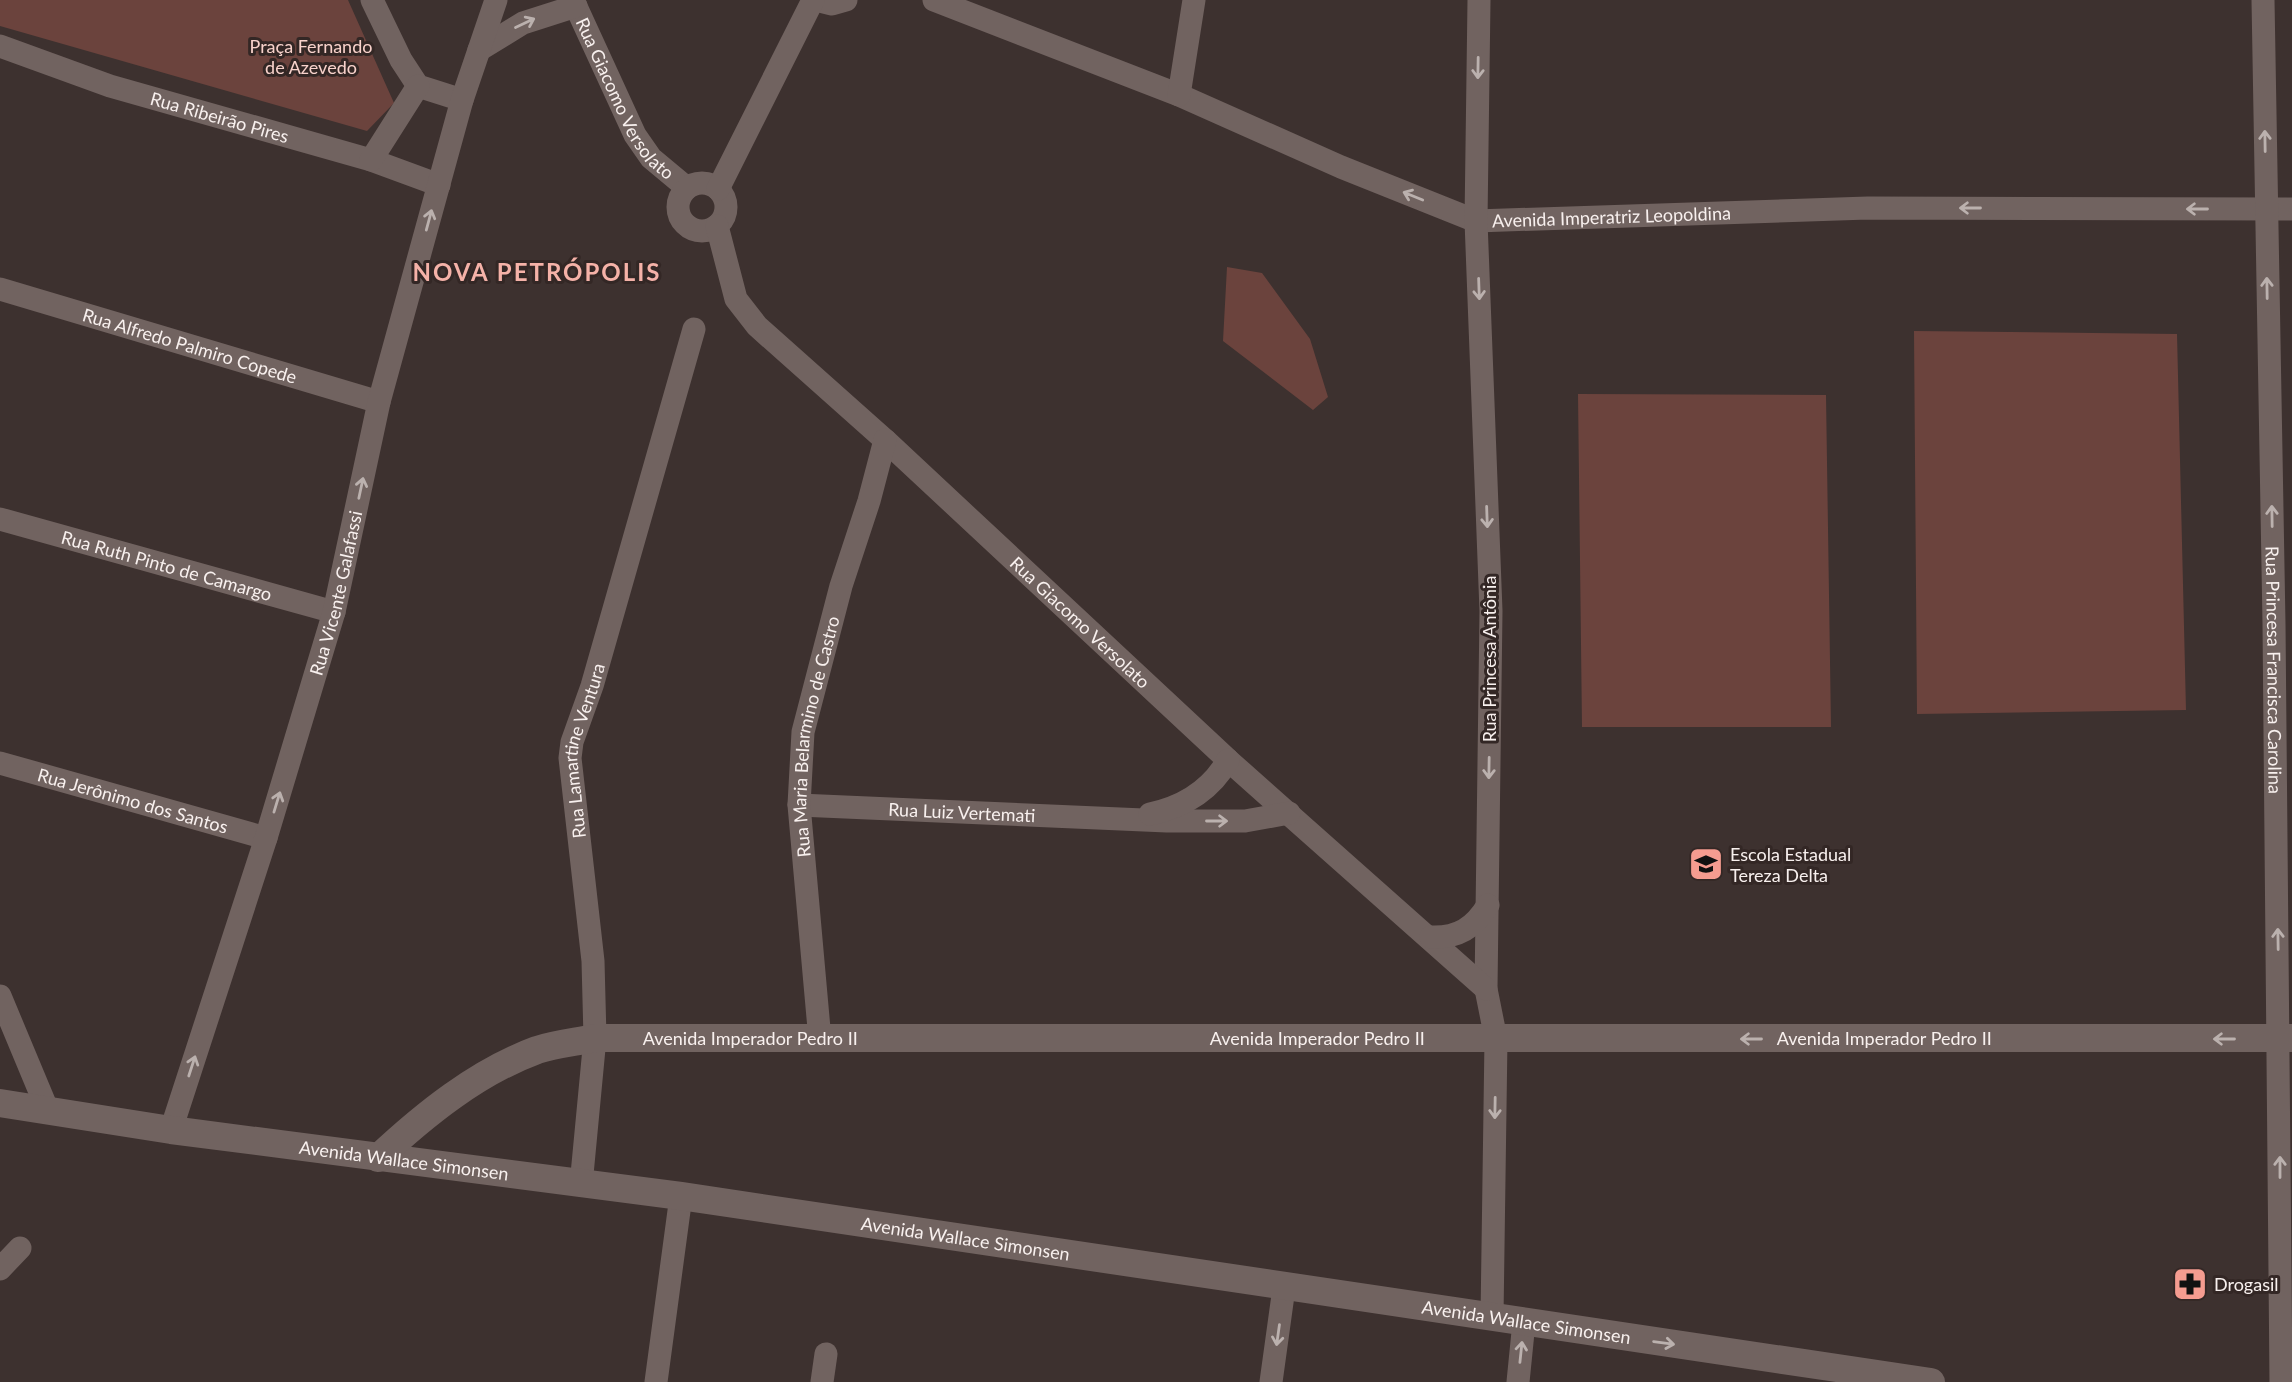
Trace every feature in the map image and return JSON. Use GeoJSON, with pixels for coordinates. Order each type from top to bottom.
{"type":"FeatureCollection","features":[{"type":"Feature","properties":{"kind":"street"},"geometry":{"type":"LineString","coordinates":[[372,0],[401,60],[418,86],[462,100]]}},
{"type":"Feature","properties":{"kind":"street","name":"Rua Vicente Galafassi"},"geometry":{"type":"LineString","coordinates":[[171,1130],[266,838],[334,612],[379,402],[462,100],[496,0]]}},
{"type":"Feature","properties":{"kind":"street"},"geometry":{"type":"LineString","coordinates":[[718,189],[814,0],[832,4],[846,0]]}},
{"type":"Feature","properties":{"kind":"street","name":"Avenida Imperatriz Leopoldina"},"geometry":{"type":"LineString","coordinates":[[934,0],[1179,95],[1341,167],[1476,221],[1868,208],[2292,209]]}},
{"type":"Feature","properties":{"kind":"street"},"geometry":{"type":"LineString","coordinates":[[1179,95],[1194,0]]}},
{"type":"Feature","properties":{"kind":"street","name":"Rua Princesa Antônia"},"geometry":{"type":"LineString","coordinates":[[1479,0],[1476,221],[1491,611],[1486,989],[1496,1039],[1492,1317]]}},
{"type":"Feature","properties":{"kind":"street","name":"Rua Princesa Francisca Carolina"},"geometry":{"type":"LineString","coordinates":[[2263,0],[2265,209],[2283,624],[2286,1038],[2281,1382]]}},
{"type":"Feature","properties":{"kind":"street"},"geometry":{"type":"LineString","coordinates":[[479,50],[523,23],[575,3]]}},
{"type":"Feature","properties":{"kind":"street","name":"Rua Giacomo Versolato"},"geometry":{"type":"LineString","coordinates":[[575,3],[635,135],[651,158],[687,188]]}},
{"type":"Feature","properties":{"kind":"street","name":"Rua Ribeirão Pires"},"geometry":{"type":"LineString","coordinates":[[0,46],[110,86],[371,160],[439,185]]}},
{"type":"Feature","properties":{"kind":"street"},"geometry":{"type":"LineString","coordinates":[[371,160],[401,118],[418,86]]}},
{"type":"Feature","properties":{"kind":"street"},"geometry":{"type":"LineString","coordinates":[[703,183],[718,189],[723,195],[725,212],[717,226],[703,231],[683,222],[678,208],[682,193],[687,188],[703,183]]}},
{"type":"Feature","properties":{"kind":"street","name":"Rua Giacomo Versolato"},"geometry":{"type":"LineString","coordinates":[[717,226],[729,278],[744,312],[1228,760],[1431,937],[1486,989]]}},
{"type":"Feature","properties":{"kind":"street","name":"Rua Alfredo Palmiro Copede"},"geometry":{"type":"LineString","coordinates":[[0,289],[379,402]]}},
{"type":"Feature","properties":{"kind":"street","name":"Rua Lamartine Ventura"},"geometry":{"type":"LineString","coordinates":[[581,1185],[595,1038],[593,961],[570,776],[572,742],[592,686],[694,329]]}},
{"type":"Feature","properties":{"kind":"street","name":"Rua Maria Belarmino de Castro"},"geometry":{"type":"LineString","coordinates":[[820,1040],[799,805],[803,732],[841,586],[869,501],[885,440]]}},
{"type":"Feature","properties":{"kind":"street","name":"Rua Ruth Pinto de Camargo"},"geometry":{"type":"LineString","coordinates":[[0,519],[334,612]]}},
{"type":"Feature","properties":{"kind":"street","name":"Rua Luiz Vertemati"},"geometry":{"type":"LineString","coordinates":[[1124,820],[1189,801],[1205,789],[1228,760]]}},
{"type":"Feature","properties":{"kind":"street","name":"Rua Jerônimo dos Santos"},"geometry":{"type":"LineString","coordinates":[[0,763],[266,838]]}},
{"type":"Feature","properties":{"kind":"street","name":"Rua Luiz Vertemati"},"geometry":{"type":"LineString","coordinates":[[799,805],[1124,820],[1245,821],[1289,813]]}},
{"type":"Feature","properties":{"kind":"street"},"geometry":{"type":"LineString","coordinates":[[1431,937],[1457,935],[1470,928],[1488,905]]}},
{"type":"Feature","properties":{"kind":"street"},"geometry":{"type":"LineString","coordinates":[[0,996],[48,1111]]}},
{"type":"Feature","properties":{"kind":"street","name":"Avenida Imperador Pedro II"},"geometry":{"type":"LineString","coordinates":[[378,1158],[415,1124],[478,1080],[539,1049],[595,1038],[2286,1038]]}},
{"type":"Feature","properties":{"kind":"street","name":"Avenida Wallace Simonsen"},"geometry":{"type":"LineString","coordinates":[[0,1103],[171,1130],[681,1196],[1284,1288],[1931,1382]]}},
{"type":"Feature","properties":{"kind":"street"},"geometry":{"type":"LineString","coordinates":[[656,1382],[681,1196]]}},
{"type":"Feature","properties":{"kind":"street"},"geometry":{"type":"LineString","coordinates":[[0,1269],[20,1248]]}},
{"type":"Feature","properties":{"kind":"street"},"geometry":{"type":"LineString","coordinates":[[1271,1382],[1284,1288]]}},
{"type":"Feature","properties":{"kind":"street"},"geometry":{"type":"LineString","coordinates":[[1518,1382],[1524,1322]]}},
{"type":"Feature","properties":{"kind":"street"},"geometry":{"type":"LineString","coordinates":[[822,1382],[826,1354]]}},
{"type":"Feature","properties":{"kind":"green space","name":"Praça Fernando de Azevedo"},"geometry":{"type":"Polygon","coordinates":[[[0,0],[348,0],[394,103],[367,131],[0,26],[0,0]]]}},
{"type":"Feature","properties":{"kind":"green space"},"geometry":{"type":"Polygon","coordinates":[[[1227,267],[1262,273],[1310,339],[1328,397],[1313,410],[1223,341],[1227,267]]]}},
{"type":"Feature","properties":{"kind":"green space"},"geometry":{"type":"Polygon","coordinates":[[[1914,331],[2177,334],[2186,710],[1917,714],[1914,331]]]}},
{"type":"Feature","properties":{"kind":"green space"},"geometry":{"type":"Polygon","coordinates":[[[1578,394],[1826,395],[1831,727],[1582,727],[1578,394]]]}},
{"type":"Feature","properties":{"kind":"place","name":"Escola Estadual Tereza Delta"},"geometry":{"type":"Point","coordinates":[1706,864]}},
{"type":"Feature","properties":{"kind":"place","name":"Drogasil"},"geometry":{"type":"Point","coordinates":[2190,1284]}},
{"type":"Feature","properties":{"kind":"district","name":"NOVA PETRÓPOLIS"},"geometry":{"type":"Point","coordinates":[537,271]}}]}
